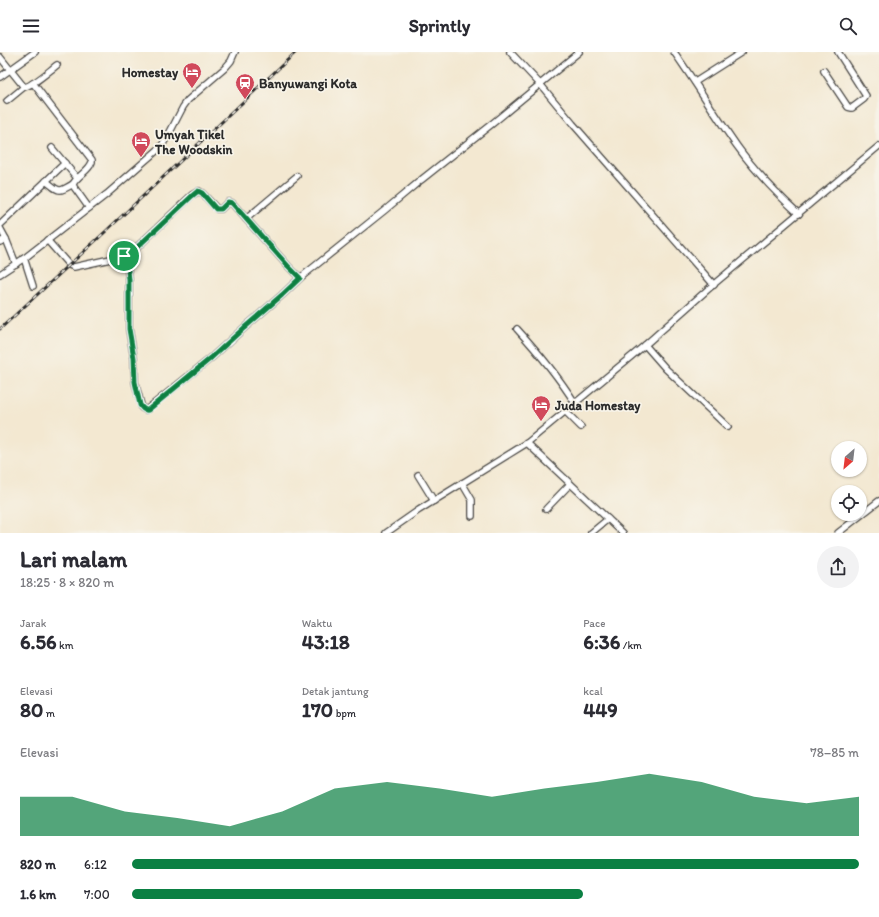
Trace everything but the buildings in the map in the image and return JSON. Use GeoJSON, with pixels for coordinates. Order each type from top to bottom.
{"type":"FeatureCollection","features":[{"type":"Feature","properties":{"kind":"street"},"geometry":{"type":"LineString","coordinates":[[0,77],[35,52]]}},
{"type":"Feature","properties":{"kind":"street"},"geometry":{"type":"LineString","coordinates":[[0,274],[16,264],[89,208],[120,183],[160,147],[186,104],[225,68],[235,52]]}},
{"type":"Feature","properties":{"kind":"street"},"geometry":{"type":"LineString","coordinates":[[510,52],[540,84],[588,142],[714,285]]}},
{"type":"Feature","properties":{"kind":"street"},"geometry":{"type":"LineString","coordinates":[[124,256],[129,279],[129,329],[134,358],[135,382],[140,405],[146,410],[211,358],[300,278],[579,52]]}},
{"type":"Feature","properties":{"kind":"street"},"geometry":{"type":"LineString","coordinates":[[674,52],[738,146],[771,187],[799,214]]}},
{"type":"Feature","properties":{"kind":"street"},"geometry":{"type":"LineString","coordinates":[[695,82],[742,52]]}},
{"type":"Feature","properties":{"kind":"street"},"geometry":{"type":"LineString","coordinates":[[824,71],[848,107],[852,108],[864,99],[866,96],[838,52]]}},
{"type":"Feature","properties":{"kind":"street"},"geometry":{"type":"LineString","coordinates":[[0,57],[24,87]]}},
{"type":"Feature","properties":{"kind":"street"},"geometry":{"type":"LineString","coordinates":[[7,101],[24,87],[26,88],[57,65]]}},
{"type":"Feature","properties":{"kind":"street"},"geometry":{"type":"LineString","coordinates":[[33,83],[92,160],[91,166],[75,181],[62,190],[59,190],[46,181]]}},
{"type":"Feature","properties":{"kind":"street"},"geometry":{"type":"LineString","coordinates":[[386,533],[462,483],[527,443],[879,146]]}},
{"type":"Feature","properties":{"kind":"street"},"geometry":{"type":"LineString","coordinates":[[52,148],[65,163],[75,181],[74,187],[89,208]]}},
{"type":"Feature","properties":{"kind":"street"},"geometry":{"type":"LineString","coordinates":[[16,264],[0,226],[65,163]]}},
{"type":"Feature","properties":{"kind":"street"},"geometry":{"type":"LineString","coordinates":[[246,219],[297,176]]}},
{"type":"Feature","properties":{"kind":"street"},"geometry":{"type":"LineString","coordinates":[[47,240],[69,265],[74,267],[124,256],[133,251],[198,191],[202,193],[216,209],[221,209],[228,202],[232,203],[300,278]]}},
{"type":"Feature","properties":{"kind":"street"},"geometry":{"type":"LineString","coordinates":[[0,242],[6,239]]}},
{"type":"Feature","properties":{"kind":"street"},"geometry":{"type":"LineString","coordinates":[[24,258],[33,286]]}},
{"type":"Feature","properties":{"kind":"street"},"geometry":{"type":"LineString","coordinates":[[517,329],[561,382],[575,403]]}},
{"type":"Feature","properties":{"kind":"street"},"geometry":{"type":"LineString","coordinates":[[645,345],[666,369],[728,427]]}},
{"type":"Feature","properties":{"kind":"street"},"geometry":{"type":"LineString","coordinates":[[565,411],[581,428]]}},
{"type":"Feature","properties":{"kind":"street"},"geometry":{"type":"LineString","coordinates":[[527,443],[623,533]]}},
{"type":"Feature","properties":{"kind":"street"},"geometry":{"type":"LineString","coordinates":[[418,474],[434,501]]}},
{"type":"Feature","properties":{"kind":"street"},"geometry":{"type":"LineString","coordinates":[[462,483],[472,500],[472,516]]}},
{"type":"Feature","properties":{"kind":"street"},"geometry":{"type":"LineString","coordinates":[[546,510],[570,484]]}},
{"type":"Feature","properties":{"kind":"street"},"geometry":{"type":"LineString","coordinates":[[838,533],[879,501]]}},
{"type":"Feature","properties":{"kind":"street"},"geometry":{"type":"LineString","coordinates":[[591,533],[608,519]]}},
{"type":"Feature","properties":{"kind":"railway"},"geometry":{"type":"LineString","coordinates":[[0,329],[296,52]]}},
{"type":"Feature","properties":{"kind":"place","name":"Homestay"},"geometry":{"type":"Point","coordinates":[192,89]}},
{"type":"Feature","properties":{"kind":"place","name":"Banyuwangi Kota"},"geometry":{"type":"Point","coordinates":[245,100]}},
{"type":"Feature","properties":{"kind":"place","name":"Umyah Tikel The Woodskin"},"geometry":{"type":"Point","coordinates":[141,158]}},
{"type":"Feature","properties":{"kind":"place","name":"Juda Homestay"},"geometry":{"type":"Point","coordinates":[541,422]}},
{"type":"Feature","properties":{"kind":"route"},"geometry":{"type":"LineString","coordinates":[[200,191],[216,209],[221,209],[228,202],[232,203],[300,278],[211,358],[148,410],[144,410],[140,405],[135,382],[134,358],[129,329],[129,279],[124,256],[133,251],[192,196],[200,191]]}}]}
